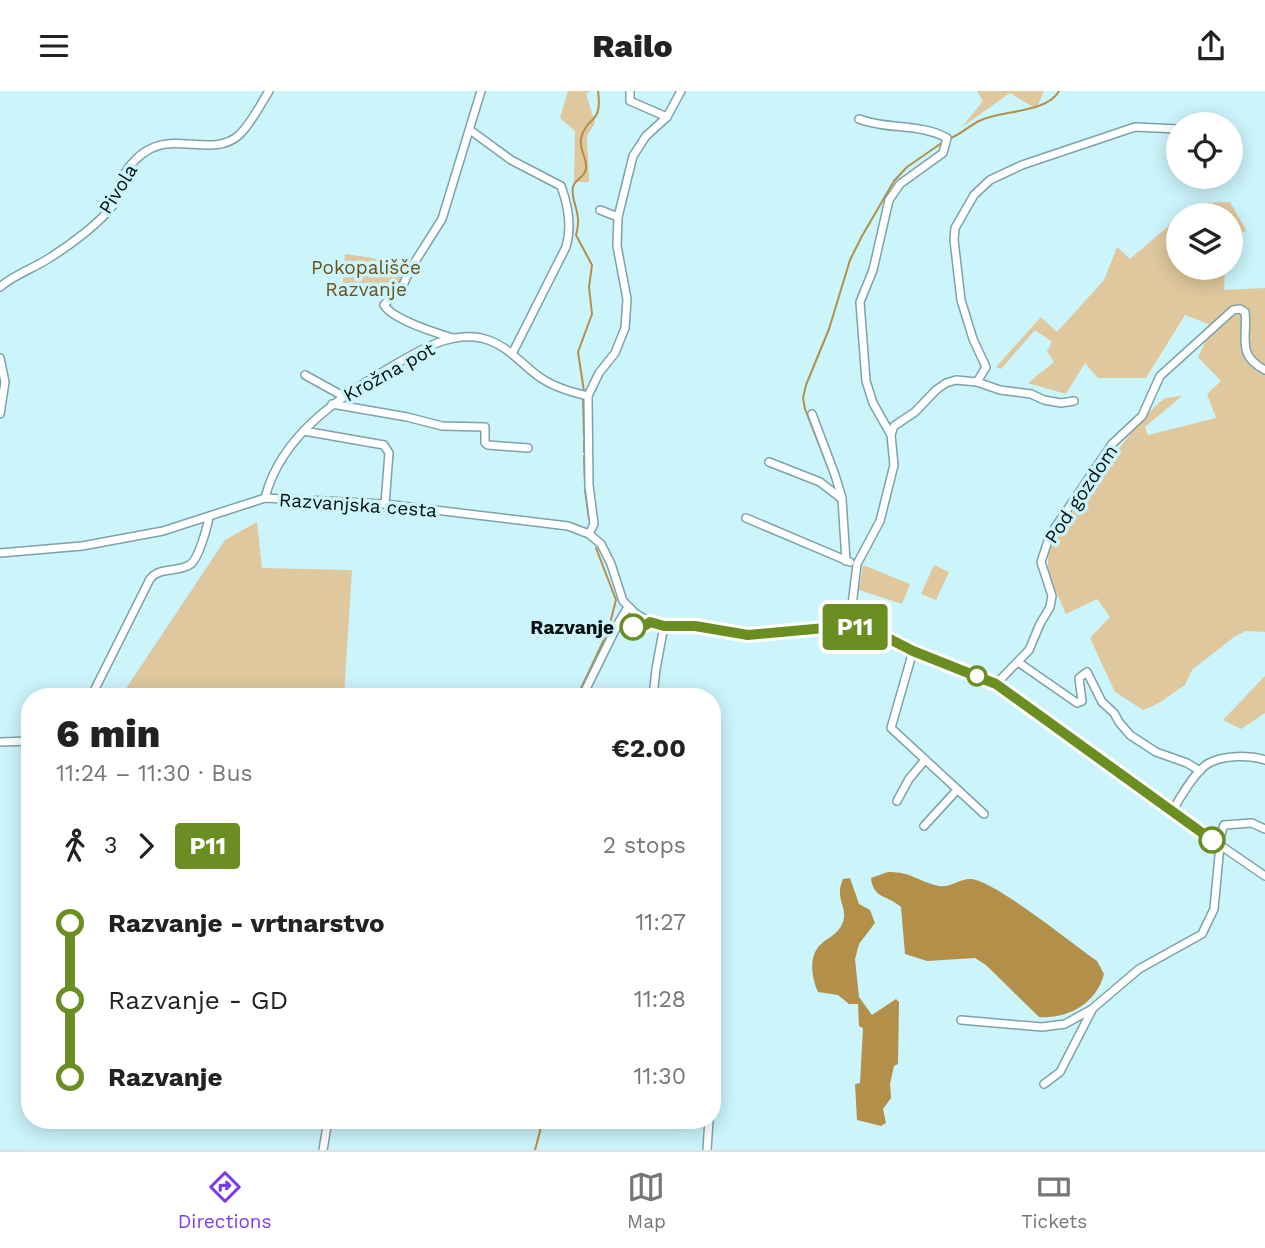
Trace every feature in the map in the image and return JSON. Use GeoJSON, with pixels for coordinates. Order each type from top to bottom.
{"type":"FeatureCollection","features":[{"type":"Feature","properties":{"kind":"street","name":"Pivola"},"geometry":{"type":"LineString","coordinates":[[0,287],[52,257],[102,217],[113,205],[121,188],[122,177],[131,164],[149,149],[166,143],[215,144],[234,139],[246,128],[269,91]]}},
{"type":"Feature","properties":{"kind":"street"},"geometry":{"type":"LineString","coordinates":[[454,338],[396,317],[388,312],[384,305],[403,285],[442,219],[481,91]]}},
{"type":"Feature","properties":{"kind":"street"},"geometry":{"type":"LineString","coordinates":[[630,91],[630,101],[667,117]]}},
{"type":"Feature","properties":{"kind":"street"},"geometry":{"type":"LineString","coordinates":[[681,91],[667,117],[646,137],[633,156],[618,217],[617,246],[627,299],[625,328],[615,353],[599,373],[588,395],[589,485],[594,524],[589,534],[601,544],[606,553],[628,607],[650,622],[664,626],[695,626],[748,635],[849,624],[878,633],[913,651],[996,684],[1265,876]]}},
{"type":"Feature","properties":{"kind":"street"},"geometry":{"type":"LineString","coordinates":[[859,119],[871,124],[927,130],[947,142],[943,153],[900,184],[889,200],[873,269],[860,302],[866,381],[873,403],[891,435]]}},
{"type":"Feature","properties":{"kind":"street"},"geometry":{"type":"LineString","coordinates":[[977,382],[986,367],[973,339],[961,300],[954,240],[956,227],[974,195],[990,180],[1022,165],[1135,127],[1166,128]]}},
{"type":"Feature","properties":{"kind":"street"},"geometry":{"type":"LineString","coordinates":[[470,130],[511,160],[561,186],[567,211],[570,230],[566,247],[513,352]]}},
{"type":"Feature","properties":{"kind":"street"},"geometry":{"type":"LineString","coordinates":[[600,210],[618,217]]}},
{"type":"Feature","properties":{"kind":"street","name":"Pod gozdom"},"geometry":{"type":"LineString","coordinates":[[996,684],[1029,650],[1050,607],[1052,596],[1041,562],[1050,535],[1112,444],[1146,410],[1160,376],[1233,310],[1240,309],[1245,312],[1245,351],[1254,364],[1265,370]]}},
{"type":"Feature","properties":{"kind":"street","name":"Krožna pot"},"geometry":{"type":"LineString","coordinates":[[265,498],[270,478],[304,431],[332,404],[424,348],[454,338],[467,336],[484,339],[513,352],[539,377],[555,386],[588,395]]}},
{"type":"Feature","properties":{"kind":"street"},"geometry":{"type":"LineString","coordinates":[[0,358],[5,382],[0,414]]}},
{"type":"Feature","properties":{"kind":"street"},"geometry":{"type":"LineString","coordinates":[[304,375],[343,396]]}},
{"type":"Feature","properties":{"kind":"street"},"geometry":{"type":"LineString","coordinates":[[849,624],[857,564],[886,504],[894,465],[891,435],[894,425],[915,411],[936,390],[956,380],[1031,394],[1044,400],[1061,403],[1074,401]]}},
{"type":"Feature","properties":{"kind":"street"},"geometry":{"type":"LineString","coordinates":[[332,404],[408,417],[442,426],[485,427],[485,443],[488,445],[528,447]]}},
{"type":"Feature","properties":{"kind":"street"},"geometry":{"type":"LineString","coordinates":[[812,414],[842,499],[846,561]]}},
{"type":"Feature","properties":{"kind":"street"},"geometry":{"type":"LineString","coordinates":[[304,431],[379,442],[388,449],[385,504]]}},
{"type":"Feature","properties":{"kind":"street"},"geometry":{"type":"LineString","coordinates":[[769,461],[820,482],[842,499]]}},
{"type":"Feature","properties":{"kind":"street","name":"Razvanjska cesta"},"geometry":{"type":"LineString","coordinates":[[3,553],[82,546],[163,531],[265,498],[385,504],[524,519],[568,526],[589,534]]}},
{"type":"Feature","properties":{"kind":"street"},"geometry":{"type":"LineString","coordinates":[[96,688],[150,579],[156,573],[191,563],[196,558],[209,517]]}},
{"type":"Feature","properties":{"kind":"street"},"geometry":{"type":"LineString","coordinates":[[746,517],[857,564]]}},
{"type":"Feature","properties":{"kind":"street"},"geometry":{"type":"LineString","coordinates":[[0,545],[3,553]]}},
{"type":"Feature","properties":{"kind":"street"},"geometry":{"type":"LineString","coordinates":[[587,688],[621,615],[628,607]]}},
{"type":"Feature","properties":{"kind":"street"},"geometry":{"type":"LineString","coordinates":[[620,622],[629,627],[650,622]]}},
{"type":"Feature","properties":{"kind":"street"},"geometry":{"type":"LineString","coordinates":[[654,688],[664,626]]}},
{"type":"Feature","properties":{"kind":"street"},"geometry":{"type":"LineString","coordinates":[[913,651],[891,728],[984,814]]}},
{"type":"Feature","properties":{"kind":"street"},"geometry":{"type":"LineString","coordinates":[[1018,662],[1077,703],[1082,701],[1079,678],[1087,672],[1102,702],[1137,740],[1164,756],[1188,763],[1200,771]]}},
{"type":"Feature","properties":{"kind":"street"},"geometry":{"type":"LineString","coordinates":[[0,742],[21,741]]}},
{"type":"Feature","properties":{"kind":"street"},"geometry":{"type":"LineString","coordinates":[[1172,812],[1200,771],[1210,762],[1236,757],[1265,760]]}},
{"type":"Feature","properties":{"kind":"street"},"geometry":{"type":"LineString","coordinates":[[897,801],[909,779],[924,761]]}},
{"type":"Feature","properties":{"kind":"street"},"geometry":{"type":"LineString","coordinates":[[924,826],[957,790]]}},
{"type":"Feature","properties":{"kind":"street"},"geometry":{"type":"LineString","coordinates":[[961,1020],[1042,1027],[1065,1024],[1092,1009],[1139,969],[1202,934],[1214,909],[1219,845],[1224,825],[1252,823],[1265,829]]}},
{"type":"Feature","properties":{"kind":"street"},"geometry":{"type":"LineString","coordinates":[[1044,1084],[1060,1072],[1092,1009]]}},
{"type":"Feature","properties":{"kind":"street"},"geometry":{"type":"LineString","coordinates":[[323,1150],[326,1129]]}},
{"type":"Feature","properties":{"kind":"street"},"geometry":{"type":"LineString","coordinates":[[707,1150],[708,1129]]}},
{"type":"Feature","properties":{"kind":"green space"},"geometry":{"type":"Polygon","coordinates":[[[568,91],[591,91],[586,93],[595,123],[587,136],[589,182],[574,182],[575,131],[560,118],[568,91]]]}},
{"type":"Feature","properties":{"kind":"green space"},"geometry":{"type":"Polygon","coordinates":[[[977,91],[1044,91],[1036,109],[1010,93],[962,127],[983,101],[977,91]]]}},
{"type":"Feature","properties":{"kind":"green space"},"geometry":{"type":"Polygon","coordinates":[[[1166,228],[1166,280],[1224,280],[1224,290],[1265,288],[1265,632],[1246,631],[1234,637],[1192,670],[1185,685],[1159,703],[1143,710],[1115,692],[1090,638],[1110,617],[1097,599],[1066,614],[1050,576],[1049,553],[1067,520],[1103,470],[1156,406],[1166,398],[1182,396],[1145,427],[1148,435],[1216,418],[1207,394],[1221,381],[1198,357],[1213,326],[1185,315],[1146,378],[1098,378],[1085,363],[1066,394],[1028,383],[1054,362],[1047,351],[1052,342],[1035,330],[1001,369],[996,367],[1041,317],[1057,332],[1104,280],[1117,247],[1130,259],[1166,228]]]}},
{"type":"Feature","properties":{"kind":"green space","name":"Pokopališče Razvanje"},"geometry":{"type":"Polygon","coordinates":[[[345,254],[393,264],[403,275],[401,283],[396,290],[383,294],[379,299],[342,293],[345,254]]]}},
{"type":"Feature","properties":{"kind":"green space"},"geometry":{"type":"Polygon","coordinates":[[[257,522],[262,568],[352,570],[345,688],[126,688],[225,540],[257,522]]]}},
{"type":"Feature","properties":{"kind":"green space"},"geometry":{"type":"Polygon","coordinates":[[[863,565],[910,584],[902,604],[859,590],[863,565]]]}},
{"type":"Feature","properties":{"kind":"green space"},"geometry":{"type":"Polygon","coordinates":[[[934,565],[949,572],[936,600],[921,594],[934,565]]]}},
{"type":"Feature","properties":{"kind":"green space"},"geometry":{"type":"Polygon","coordinates":[[[1265,676],[1265,713],[1241,729],[1223,720],[1265,676]]]}},
{"type":"Feature","properties":{"kind":"shaded area"},"geometry":{"type":"Polygon","coordinates":[[[888,872],[903,873],[939,886],[970,879],[996,890],[1034,914],[1097,961],[1104,974],[1095,994],[1070,1012],[1039,1017],[986,965],[975,958],[927,961],[905,954],[901,907],[878,893],[872,885],[871,878],[888,872]]]}},
{"type":"Feature","properties":{"kind":"shaded area"},"geometry":{"type":"Polygon","coordinates":[[[850,878],[859,904],[870,910],[875,923],[859,944],[855,959],[859,997],[872,1015],[896,999],[899,1002],[898,1064],[894,1066],[890,1084],[891,1098],[883,1109],[886,1123],[881,1126],[857,1120],[855,1084],[860,1083],[863,1028],[859,1026],[858,1004],[849,1004],[838,995],[818,992],[813,975],[816,950],[836,933],[843,922],[840,892],[843,879],[850,878]]]}},
{"type":"Feature","properties":{"kind":"waterway"},"geometry":{"type":"LineString","coordinates":[[584,391],[578,352],[592,314],[589,287],[592,265],[576,235],[578,220],[573,187],[586,170],[581,139],[583,131],[598,110],[598,91]]}},
{"type":"Feature","properties":{"kind":"waterway"},"geometry":{"type":"LineString","coordinates":[[951,138],[989,117],[1045,103],[1059,91]]}},
{"type":"Feature","properties":{"kind":"waterway"},"geometry":{"type":"LineString","coordinates":[[833,480],[805,409],[803,398],[806,385],[829,329],[850,260],[862,236],[894,181],[907,167],[943,142]]}},
{"type":"Feature","properties":{"kind":"waterway"},"geometry":{"type":"LineString","coordinates":[[583,399],[584,437]]}},
{"type":"Feature","properties":{"kind":"waterway"},"geometry":{"type":"LineString","coordinates":[[584,440],[584,452]]}},
{"type":"Feature","properties":{"kind":"waterway"},"geometry":{"type":"LineString","coordinates":[[584,456],[585,485]]}},
{"type":"Feature","properties":{"kind":"waterway"},"geometry":{"type":"LineString","coordinates":[[585,490],[589,519]]}},
{"type":"Feature","properties":{"kind":"waterway"},"geometry":{"type":"LineString","coordinates":[[581,688],[608,631],[616,600],[596,548]]}},
{"type":"Feature","properties":{"kind":"waterway"},"geometry":{"type":"LineString","coordinates":[[535,1150],[541,1129]]}},
{"type":"Feature","properties":{"kind":"bus line","name":"P11"},"geometry":{"type":"LineString","coordinates":[[633,627],[650,622],[664,626],[695,626],[748,635],[847,626],[878,633],[913,651],[996,684],[1212,840]]}},
{"type":"Feature","properties":{"kind":"place","name":"Razvanje"},"geometry":{"type":"Point","coordinates":[633,627]}}]}
